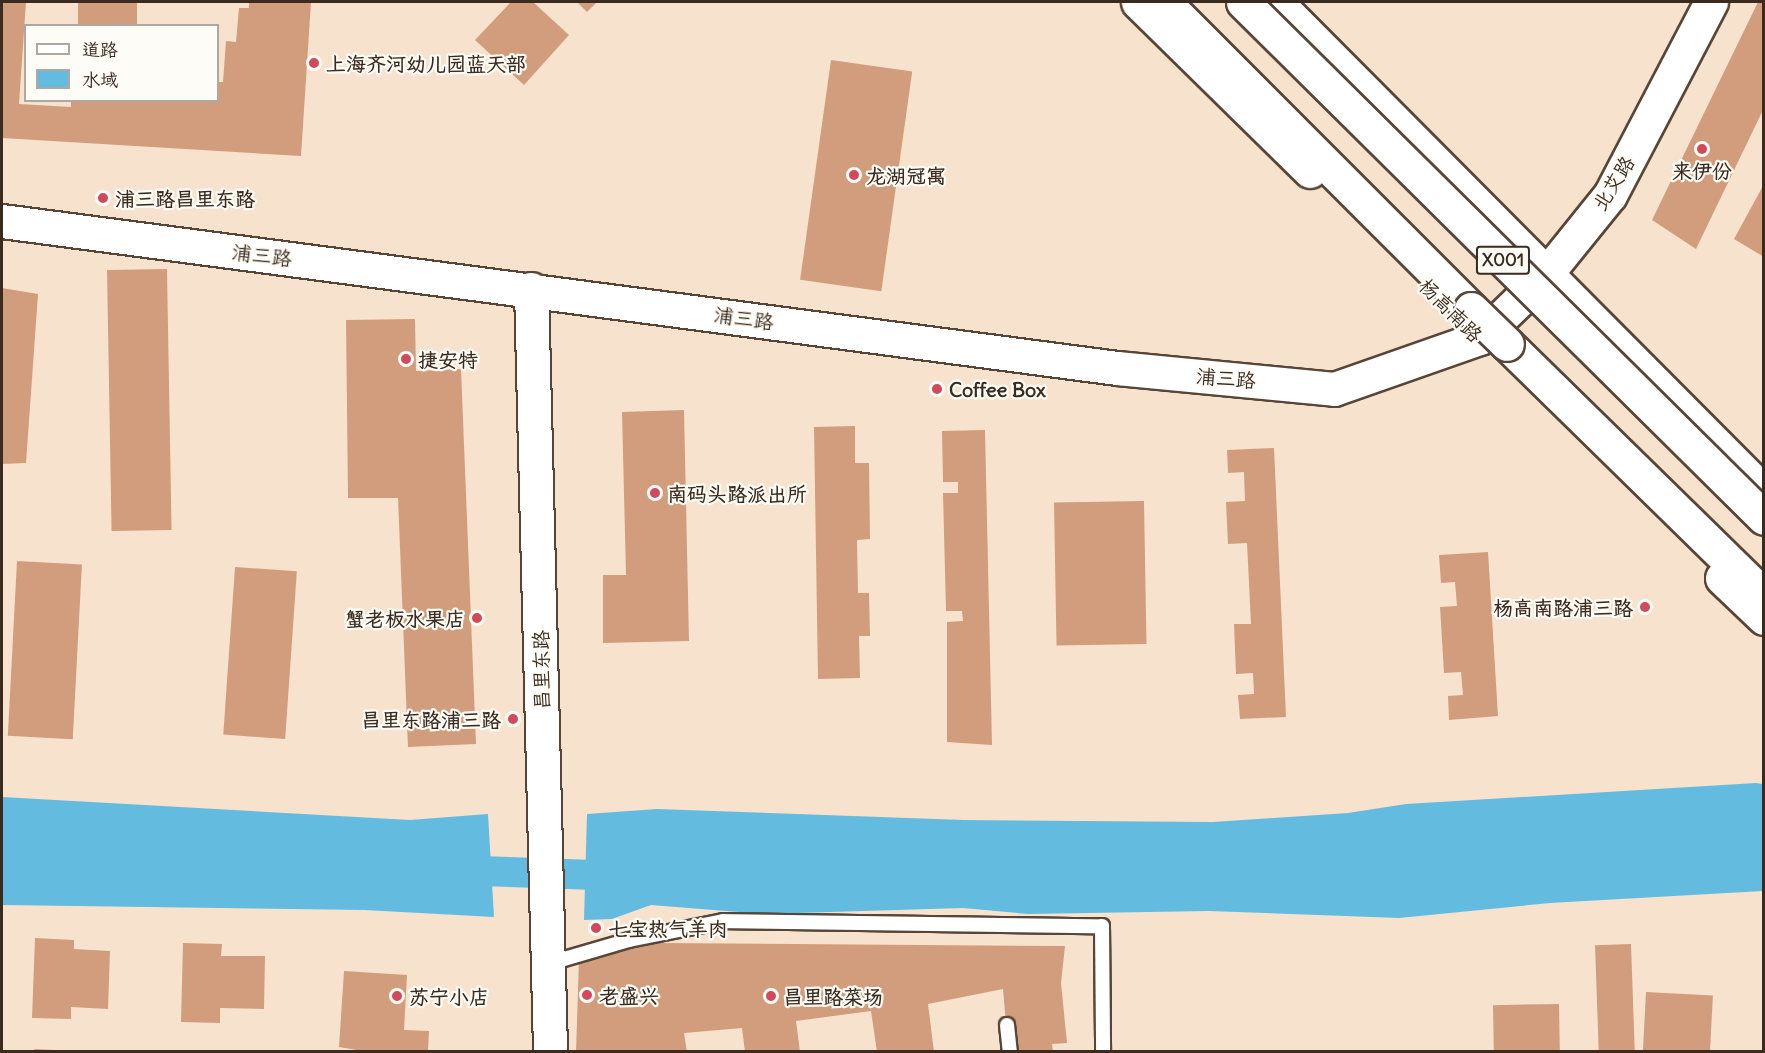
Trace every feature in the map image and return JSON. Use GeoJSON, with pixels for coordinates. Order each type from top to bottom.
{"type":"FeatureCollection","features":[{"type":"Feature","properties":{"kind":"main road","name":"杨高南路"},"geometry":{"type":"LineString","coordinates":[[1138,2],[1764,618]]}},
{"type":"Feature","properties":{"kind":"main road","name":"杨高南路"},"geometry":{"type":"LineString","coordinates":[[1164,2],[1764,596]]}},
{"type":"Feature","properties":{"kind":"main road","name":"X001"},"geometry":{"type":"LineString","coordinates":[[1243,2],[1764,518]]}},
{"type":"Feature","properties":{"kind":"main road","name":"X001"},"geometry":{"type":"LineString","coordinates":[[1276,2],[1764,492]]}},
{"type":"Feature","properties":{"kind":"main road","name":"北艾路"},"geometry":{"type":"LineString","coordinates":[[1480,338],[1546,273],[1610,195],[1711,2]]}},
{"type":"Feature","properties":{"kind":"main road","name":"浦三路"},"geometry":{"type":"LineString","coordinates":[[2,221],[1117,368],[1334,389],[1480,338]]}},
{"type":"Feature","properties":{"kind":"main road","name":"昌里东路"},"geometry":{"type":"LineString","coordinates":[[531,289],[550,1052]]}},
{"type":"Feature","properties":{"kind":"lane"},"geometry":{"type":"LineString","coordinates":[[547,949],[629,940],[723,921],[1102,926],[1102,1052]]}},
{"type":"Feature","properties":{"kind":"lane"},"geometry":{"type":"LineString","coordinates":[[1007,1025],[1010,1052]]}},
{"type":"Feature","properties":{"kind":"water"},"geometry":{"type":"Polygon","coordinates":[[[1763,784],[1763,891],[1550,903],[1399,918],[1209,911],[1028,914],[963,908],[764,914],[651,905],[612,919],[584,920],[587,814],[657,809],[964,820],[1213,822],[1348,813],[1406,804],[1763,784]]]}},
{"type":"Feature","properties":{"kind":"water"},"geometry":{"type":"Polygon","coordinates":[[[2,797],[410,820],[488,814],[494,917],[364,910],[2,905],[2,797]]]}},
{"type":"Feature","properties":{"kind":"building"},"geometry":{"type":"Polygon","coordinates":[[[2,2],[26,2],[19,104],[71,107],[71,102],[219,102],[219,82],[223,82],[226,41],[236,42],[239,8],[249,8],[249,2],[311,2],[301,156],[2,138],[2,2]]]}},
{"type":"Feature","properties":{"kind":"building"},"geometry":{"type":"Polygon","coordinates":[[[78,2],[137,2],[137,24],[78,24],[78,2]]]}},
{"type":"Feature","properties":{"kind":"building"},"geometry":{"type":"Polygon","coordinates":[[[511,2],[533,2],[569,35],[524,85],[475,40],[511,2]]]}},
{"type":"Feature","properties":{"kind":"building"},"geometry":{"type":"Polygon","coordinates":[[[577,2],[597,2],[587,12],[577,2]]]}},
{"type":"Feature","properties":{"kind":"building"},"geometry":{"type":"Polygon","coordinates":[[[1758,2],[1764,2],[1764,108],[1696,249],[1652,220],[1758,2]]]}},
{"type":"Feature","properties":{"kind":"building","name":"龙湖冠寓"},"geometry":{"type":"Polygon","coordinates":[[[831,60],[912,71],[881,291],[800,280],[831,60]]]}},
{"type":"Feature","properties":{"kind":"building"},"geometry":{"type":"Polygon","coordinates":[[[1764,184],[1764,257],[1734,239],[1764,184]]]}},
{"type":"Feature","properties":{"kind":"building"},"geometry":{"type":"Polygon","coordinates":[[[167,269],[172,530],[112,531],[107,270],[167,269]]]}},
{"type":"Feature","properties":{"kind":"building"},"geometry":{"type":"Polygon","coordinates":[[[2,288],[38,294],[26,463],[2,464],[2,288]]]}},
{"type":"Feature","properties":{"kind":"building"},"geometry":{"type":"Polygon","coordinates":[[[415,319],[416,371],[461,369],[476,744],[408,747],[398,498],[348,498],[346,320],[415,319]]]}},
{"type":"Feature","properties":{"kind":"building","name":"南码头路派出所"},"geometry":{"type":"Polygon","coordinates":[[[684,410],[689,641],[603,643],[603,575],[626,575],[622,412],[684,410]]]}},
{"type":"Feature","properties":{"kind":"building"},"geometry":{"type":"Polygon","coordinates":[[[855,426],[855,463],[869,463],[870,539],[857,540],[858,593],[869,593],[870,636],[859,636],[860,678],[818,679],[814,427],[855,426]]]}},
{"type":"Feature","properties":{"kind":"building"},"geometry":{"type":"Polygon","coordinates":[[[985,430],[992,745],[947,742],[947,622],[963,621],[962,611],[946,611],[943,493],[958,493],[958,482],[943,482],[942,431],[985,430]]]}},
{"type":"Feature","properties":{"kind":"building"},"geometry":{"type":"Polygon","coordinates":[[[1274,448],[1286,717],[1240,719],[1238,695],[1254,694],[1253,673],[1236,674],[1234,624],[1251,624],[1247,543],[1228,544],[1226,502],[1245,501],[1244,472],[1228,473],[1227,450],[1274,448]]]}},
{"type":"Feature","properties":{"kind":"building"},"geometry":{"type":"Polygon","coordinates":[[[1144,501],[1146,644],[1057,646],[1054,503],[1144,501]]]}},
{"type":"Feature","properties":{"kind":"building"},"geometry":{"type":"Polygon","coordinates":[[[1488,552],[1498,716],[1449,720],[1448,696],[1463,695],[1461,672],[1444,673],[1440,607],[1457,606],[1455,582],[1441,583],[1439,555],[1488,552]]]}},
{"type":"Feature","properties":{"kind":"building"},"geometry":{"type":"Polygon","coordinates":[[[17,561],[82,564],[73,739],[8,736],[17,561]]]}},
{"type":"Feature","properties":{"kind":"building"},"geometry":{"type":"Polygon","coordinates":[[[235,567],[297,571],[285,739],[223,735],[235,567]]]}},
{"type":"Feature","properties":{"kind":"building"},"geometry":{"type":"Polygon","coordinates":[[[35,938],[74,940],[74,949],[110,951],[108,1009],[71,1007],[71,1019],[32,1018],[35,938]]]}},
{"type":"Feature","properties":{"kind":"building"},"geometry":{"type":"Polygon","coordinates":[[[183,943],[222,944],[221,956],[265,956],[264,1009],[220,1008],[220,1023],[181,1022],[183,943]]]}},
{"type":"Feature","properties":{"kind":"building","name":"昌里路菜场"},"geometry":{"type":"Polygon","coordinates":[[[657,943],[1065,946],[1061,983],[1067,1043],[1052,1044],[1053,1052],[994,1052],[1008,1048],[1003,989],[928,1004],[934,1052],[877,1052],[871,1011],[796,1021],[800,1052],[745,1052],[742,1028],[684,1033],[687,1052],[576,1052],[579,959],[657,943]]]}},
{"type":"Feature","properties":{"kind":"building"},"geometry":{"type":"Polygon","coordinates":[[[1631,944],[1635,1052],[1599,1052],[1595,945],[1631,944]]]}},
{"type":"Feature","properties":{"kind":"building"},"geometry":{"type":"Polygon","coordinates":[[[344,971],[407,975],[404,1030],[429,1031],[428,1052],[368,1052],[339,1047],[344,971]]]}},
{"type":"Feature","properties":{"kind":"building"},"geometry":{"type":"Polygon","coordinates":[[[1646,992],[1713,996],[1710,1052],[1643,1052],[1646,992]]]}},
{"type":"Feature","properties":{"kind":"building"},"geometry":{"type":"Polygon","coordinates":[[[1559,1004],[1560,1052],[1494,1052],[1493,1005],[1559,1004]]]}},
{"type":"Feature","properties":{"kind":"building"},"geometry":{"type":"Polygon","coordinates":[[[34,1049],[55,1050],[55,1052],[34,1052],[34,1049]]]}},
{"type":"Feature","properties":{"kind":"waterway"},"geometry":{"type":"LineString","coordinates":[[451,870],[625,876]]}},
{"type":"Feature","properties":{"kind":"place","name":"上海齐河幼儿园蓝天部"},"geometry":{"type":"Point","coordinates":[314,63]}},
{"type":"Feature","properties":{"kind":"place","name":"来伊份"},"geometry":{"type":"Point","coordinates":[1702,149]}},
{"type":"Feature","properties":{"kind":"place","name":"龙湖冠寓"},"geometry":{"type":"Point","coordinates":[854,175]}},
{"type":"Feature","properties":{"kind":"place","name":"浦三路昌里东路"},"geometry":{"type":"Point","coordinates":[103,198]}},
{"type":"Feature","properties":{"kind":"place","name":"捷安特"},"geometry":{"type":"Point","coordinates":[406,359]}},
{"type":"Feature","properties":{"kind":"place","name":"Coffee Box"},"geometry":{"type":"Point","coordinates":[937,389]}},
{"type":"Feature","properties":{"kind":"place","name":"南码头路派出所"},"geometry":{"type":"Point","coordinates":[655,493]}},
{"type":"Feature","properties":{"kind":"place","name":"杨高南路浦三路"},"geometry":{"type":"Point","coordinates":[1645,607]}},
{"type":"Feature","properties":{"kind":"place","name":"蟹老板水果店"},"geometry":{"type":"Point","coordinates":[477,618]}},
{"type":"Feature","properties":{"kind":"place","name":"昌里东路浦三路"},"geometry":{"type":"Point","coordinates":[513,719]}},
{"type":"Feature","properties":{"kind":"place","name":"七宝热气羊肉"},"geometry":{"type":"Point","coordinates":[596,928]}},
{"type":"Feature","properties":{"kind":"place","name":"老盛兴"},"geometry":{"type":"Point","coordinates":[587,995]}},
{"type":"Feature","properties":{"kind":"place","name":"苏宁小店"},"geometry":{"type":"Point","coordinates":[397,996]}},
{"type":"Feature","properties":{"kind":"place","name":"昌里路菜场"},"geometry":{"type":"Point","coordinates":[771,996]}}]}
